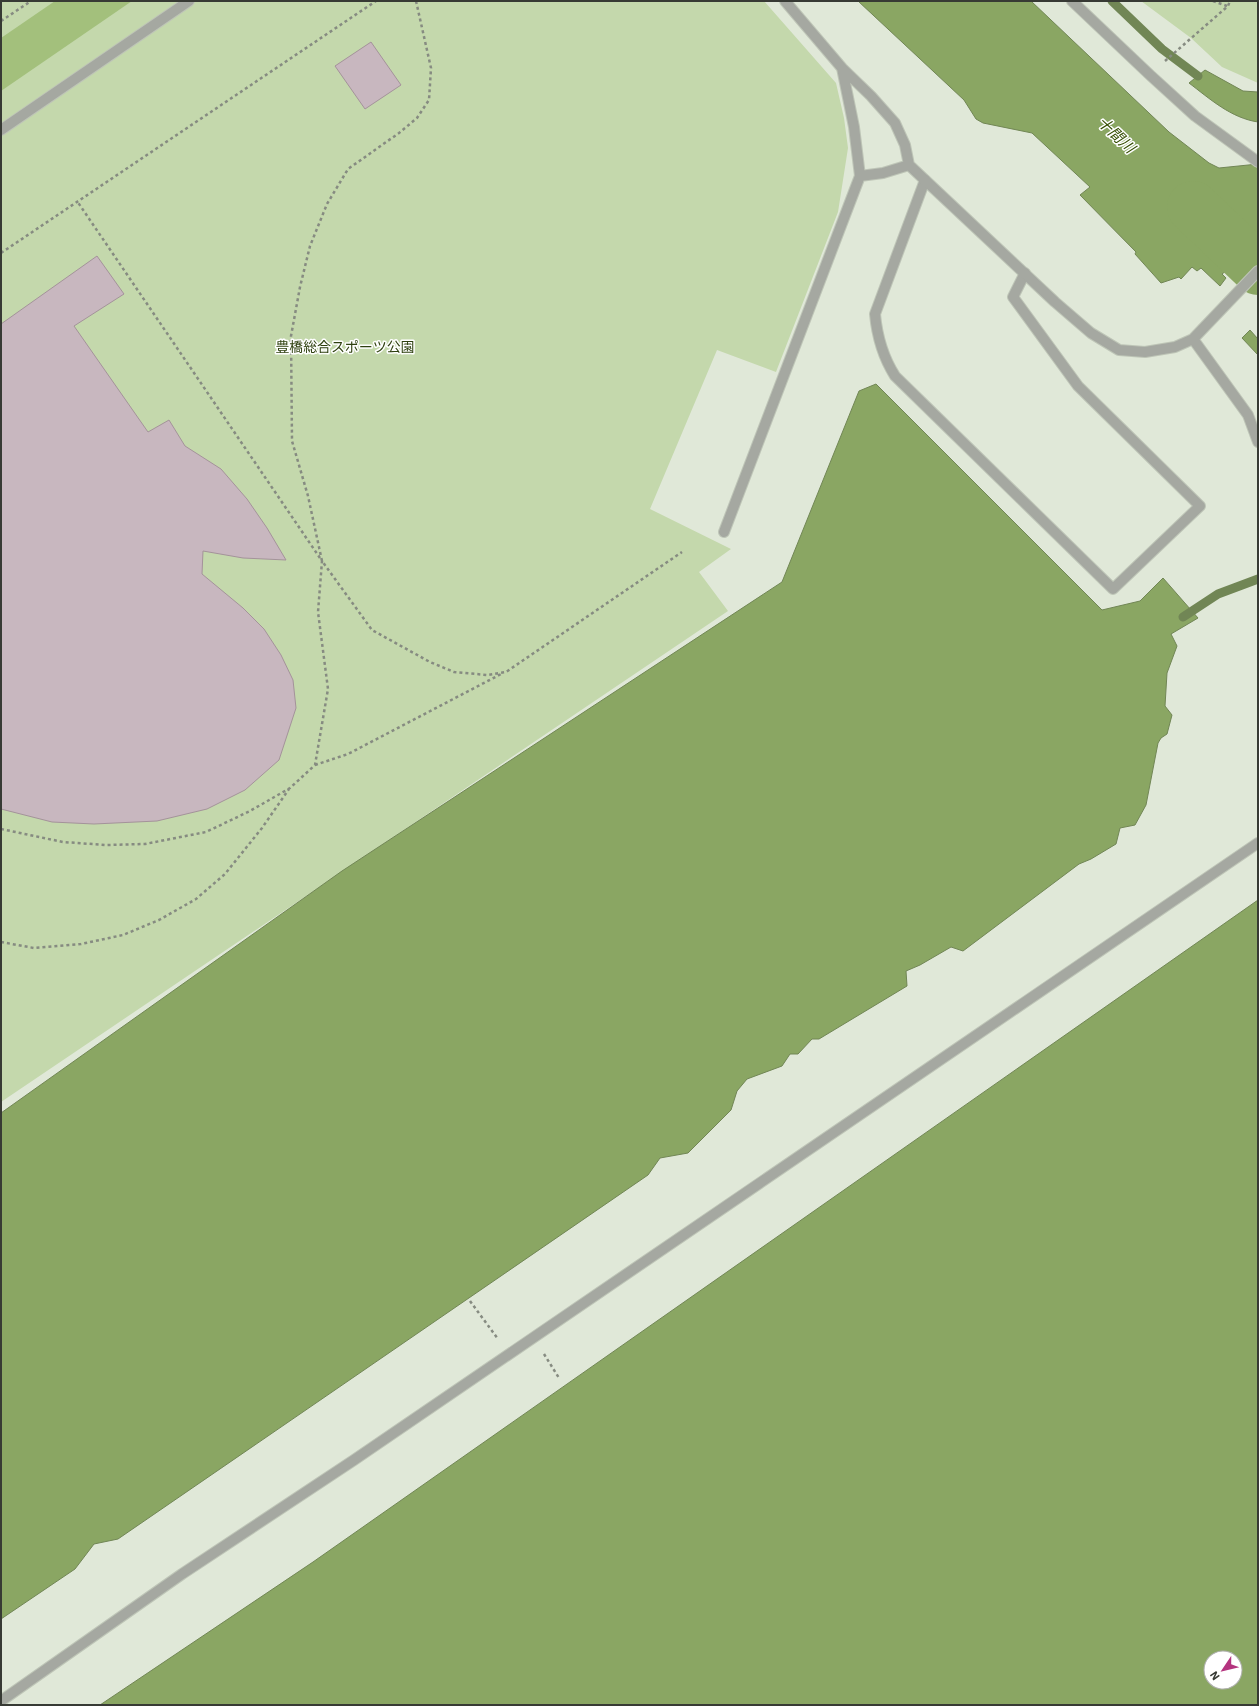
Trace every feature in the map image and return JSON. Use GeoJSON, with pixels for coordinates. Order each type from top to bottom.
{"type":"FeatureCollection","features":[{"type":"Feature","properties":{"kind":"street"},"geometry":{"type":"LineString","coordinates":[[1,130],[189,1]]}},
{"type":"Feature","properties":{"kind":"street"},"geometry":{"type":"LineString","coordinates":[[785,1],[842,68],[871,96],[895,124],[905,145],[909,165],[1055,302],[1092,333],[1119,350],[1145,352],[1175,347],[1193,339],[1258,271]]}},
{"type":"Feature","properties":{"kind":"street"},"geometry":{"type":"LineString","coordinates":[[1072,1],[1195,116],[1258,162]]}},
{"type":"Feature","properties":{"kind":"street"},"geometry":{"type":"LineString","coordinates":[[724,532],[860,176],[854,127],[842,68]]}},
{"type":"Feature","properties":{"kind":"street"},"geometry":{"type":"LineString","coordinates":[[860,176],[883,173],[909,165]]}},
{"type":"Feature","properties":{"kind":"street"},"geometry":{"type":"LineString","coordinates":[[925,180],[875,314],[876,327],[883,351],[890,366],[901,381],[1113,589],[1200,506],[1078,386],[1013,297],[1025,273]]}},
{"type":"Feature","properties":{"kind":"street"},"geometry":{"type":"LineString","coordinates":[[1193,339],[1248,415],[1258,442]]}},
{"type":"Feature","properties":{"kind":"street"},"geometry":{"type":"LineString","coordinates":[[1,1701],[182,1574],[354,1460],[1258,843]]}},
{"type":"Feature","properties":{"kind":"path"},"geometry":{"type":"LineString","coordinates":[[1,21],[30,1]]}},
{"type":"Feature","properties":{"kind":"path"},"geometry":{"type":"LineString","coordinates":[[1,253],[376,1]]}},
{"type":"Feature","properties":{"kind":"path"},"geometry":{"type":"LineString","coordinates":[[315,765],[328,689],[318,612],[322,561],[308,496],[292,441],[291,336],[300,287],[310,246],[327,204],[348,169],[399,133],[417,118],[429,100],[431,68],[416,1]]}},
{"type":"Feature","properties":{"kind":"path"},"geometry":{"type":"LineString","coordinates":[[1212,1],[1228,6]]}},
{"type":"Feature","properties":{"kind":"path"},"geometry":{"type":"LineString","coordinates":[[1150,75],[1228,6],[1230,1]]}},
{"type":"Feature","properties":{"kind":"path"},"geometry":{"type":"LineString","coordinates":[[77,201],[322,561],[372,630],[430,662],[454,672],[487,675],[506,672]]}},
{"type":"Feature","properties":{"kind":"path"},"geometry":{"type":"LineString","coordinates":[[1,942],[34,948],[81,944],[123,935],[160,920],[196,899],[225,874],[262,828],[290,788],[315,765],[348,754],[506,672],[682,552]]}},
{"type":"Feature","properties":{"kind":"path"},"geometry":{"type":"LineString","coordinates":[[1,829],[63,842],[106,845],[145,844],[206,832],[250,811],[290,788]]}},
{"type":"Feature","properties":{"kind":"path"},"geometry":{"type":"LineString","coordinates":[[470,1301],[499,1340],[494,1344]]}},
{"type":"Feature","properties":{"kind":"green space","name":"豊橋総合スポーツ公園"},"geometry":{"type":"Polygon","coordinates":[[[1,1],[764,1],[836,83],[844,118],[848,148],[838,212],[776,372],[717,350],[650,509],[731,549],[699,572],[728,611],[1,1102],[1,1]]]}},
{"type":"Feature","properties":{"kind":"green space"},"geometry":{"type":"Polygon","coordinates":[[[1141,1],[1258,1],[1258,83],[1222,67],[1191,38],[1141,1]]]}},
{"type":"Feature","properties":{"kind":"shaded area"},"geometry":{"type":"Polygon","coordinates":[[[55,1],[132,1],[1,91],[1,38],[55,1]]]}},
{"type":"Feature","properties":{"kind":"water"},"geometry":{"type":"Polygon","coordinates":[[[858,1],[1031,1],[1169,132],[1209,163],[1219,168],[1258,164],[1258,243],[1254,247],[1251,245],[1247,248],[1250,252],[1242,261],[1238,257],[1234,261],[1239,265],[1230,274],[1226,271],[1222,274],[1226,278],[1220,286],[1201,268],[1197,271],[1192,267],[1181,279],[1179,277],[1161,283],[1135,254],[1136,252],[1080,195],[1090,187],[1032,133],[983,123],[976,119],[964,100],[858,1]]]}},
{"type":"Feature","properties":{"kind":"water"},"geometry":{"type":"Polygon","coordinates":[[[1205,70],[1243,91],[1258,92],[1258,122],[1248,120],[1221,107],[1189,83],[1205,70]]]}},
{"type":"Feature","properties":{"kind":"water"},"geometry":{"type":"Polygon","coordinates":[[[1250,330],[1258,339],[1258,355],[1242,338],[1250,330]]]}},
{"type":"Feature","properties":{"kind":"water"},"geometry":{"type":"Polygon","coordinates":[[[876,384],[1102,610],[1140,601],[1163,578],[1198,618],[1171,634],[1177,646],[1167,673],[1165,706],[1172,715],[1167,734],[1161,738],[1158,743],[1146,805],[1135,825],[1120,828],[1116,844],[1091,859],[1079,864],[963,951],[951,947],[920,965],[906,971],[907,986],[819,1039],[812,1039],[798,1054],[790,1054],[782,1066],[747,1079],[737,1091],[731,1110],[688,1153],[660,1158],[648,1175],[118,1539],[94,1544],[75,1569],[1,1619],[1,1113],[342,871],[782,582],[859,391],[876,384]]]}},
{"type":"Feature","properties":{"kind":"water"},"geometry":{"type":"Polygon","coordinates":[[[1258,900],[1258,1705],[100,1705],[313,1562],[1258,900]]]}},
{"type":"Feature","properties":{"kind":"building"},"geometry":{"type":"Polygon","coordinates":[[[371,42],[401,85],[365,109],[335,66],[371,42]]]}},
{"type":"Feature","properties":{"kind":"building"},"geometry":{"type":"Polygon","coordinates":[[[97,256],[124,294],[74,326],[148,432],[169,420],[185,446],[221,469],[247,499],[267,528],[286,560],[243,558],[203,551],[202,574],[243,608],[264,629],[281,655],[293,680],[296,708],[279,760],[245,790],[207,809],[157,821],[94,824],[52,822],[1,809],[1,324],[97,256]]]}},
{"type":"Feature","properties":{"kind":"waterway"},"geometry":{"type":"LineString","coordinates":[[1112,1],[1162,49],[1198,76]]}},
{"type":"Feature","properties":{"kind":"waterway","name":"十間川"},"geometry":{"type":"LineString","coordinates":[[1193,207],[1258,269]]}},
{"type":"Feature","properties":{"kind":"waterway"},"geometry":{"type":"LineString","coordinates":[[1183,617],[1218,594],[1258,579]]}}]}
